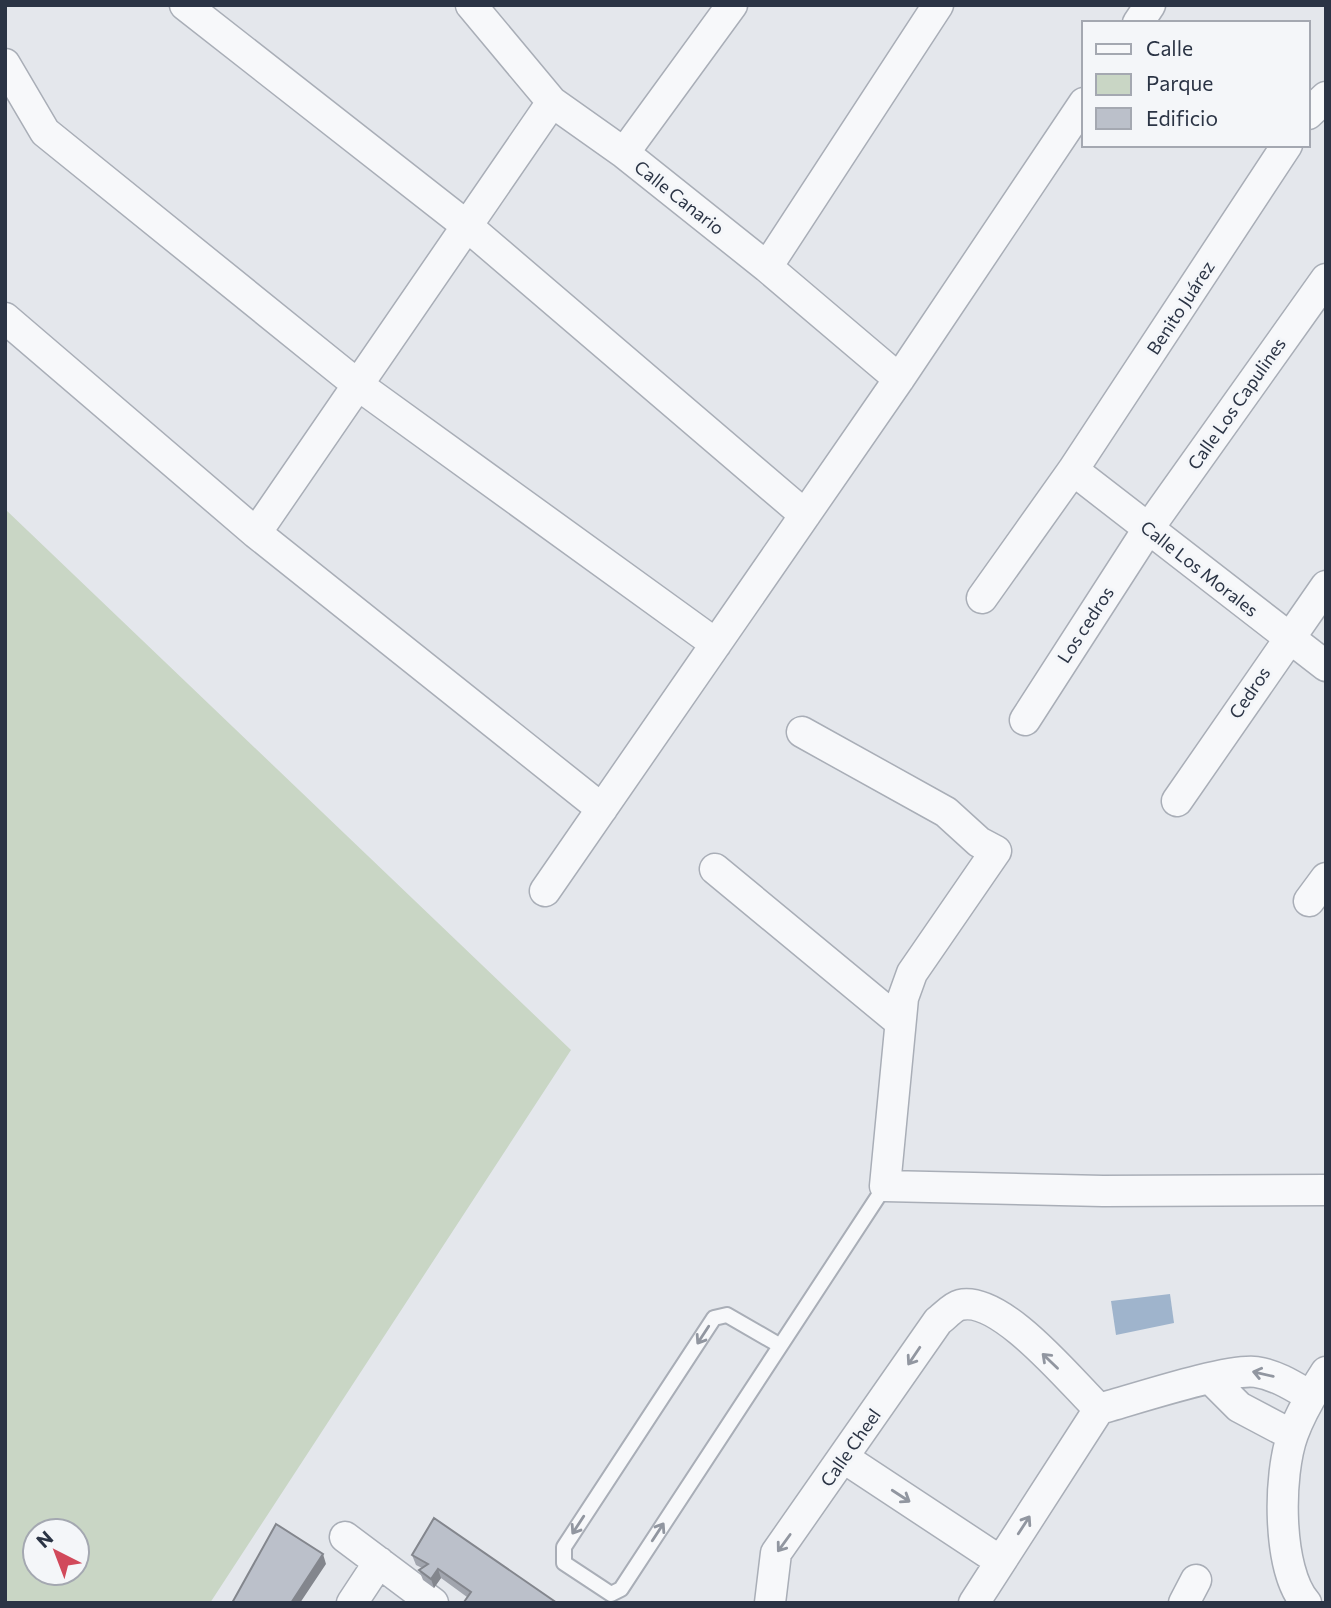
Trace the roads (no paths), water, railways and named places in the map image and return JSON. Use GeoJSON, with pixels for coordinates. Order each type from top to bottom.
{"type":"FeatureCollection","features":[{"type":"Feature","properties":{"kind":"street"},"geometry":{"type":"LineString","coordinates":[[185,5],[467,226],[805,515]]}},
{"type":"Feature","properties":{"kind":"street","name":"Calle Canario"},"geometry":{"type":"LineString","coordinates":[[471,5],[552,102],[624,153],[767,267],[899,379]]}},
{"type":"Feature","properties":{"kind":"street"},"geometry":{"type":"LineString","coordinates":[[624,153],[732,5]]}},
{"type":"Feature","properties":{"kind":"street"},"geometry":{"type":"LineString","coordinates":[[767,267],[938,5]]}},
{"type":"Feature","properties":{"kind":"street"},"geometry":{"type":"LineString","coordinates":[[1139,21],[1150,5]]}},
{"type":"Feature","properties":{"kind":"street"},"geometry":{"type":"LineString","coordinates":[[5,64],[45,132],[358,385],[716,644]]}},
{"type":"Feature","properties":{"kind":"street"},"geometry":{"type":"LineString","coordinates":[[1310,114],[1326,97]]}},
{"type":"Feature","properties":{"kind":"street"},"geometry":{"type":"LineString","coordinates":[[256,533],[552,102]]}},
{"type":"Feature","properties":{"kind":"street"},"geometry":{"type":"LineString","coordinates":[[545,891],[899,379],[1082,106]]}},
{"type":"Feature","properties":{"kind":"street"},"geometry":{"type":"LineString","coordinates":[[1310,117],[1326,129]]}},
{"type":"Feature","properties":{"kind":"street","name":"Benito Juárez"},"geometry":{"type":"LineString","coordinates":[[982,598],[1073,470],[1286,147]]}},
{"type":"Feature","properties":{"kind":"street","name":"Calle Los Capulines"},"geometry":{"type":"LineString","coordinates":[[1148,529],[1326,279]]}},
{"type":"Feature","properties":{"kind":"street"},"geometry":{"type":"LineString","coordinates":[[5,318],[256,533],[602,809]]}},
{"type":"Feature","properties":{"kind":"street","name":"Calle Los Morales"},"geometry":{"type":"LineString","coordinates":[[1073,470],[1326,666]]}},
{"type":"Feature","properties":{"kind":"street","name":"Los cedros"},"geometry":{"type":"LineString","coordinates":[[1025,720],[1148,529]]}},
{"type":"Feature","properties":{"kind":"street","name":"Cedros"},"geometry":{"type":"LineString","coordinates":[[1177,801],[1288,637],[1326,586]]}},
{"type":"Feature","properties":{"kind":"street"},"geometry":{"type":"LineString","coordinates":[[802,732],[946,812],[979,842],[996,850],[912,973],[903,998],[885,1186],[1103,1191],[1326,1190]]}},
{"type":"Feature","properties":{"kind":"street"},"geometry":{"type":"LineString","coordinates":[[715,869],[900,1021]]}},
{"type":"Feature","properties":{"kind":"street","name":"Calle Cheel"},"geometry":{"type":"LineString","coordinates":[[770,1603],[776,1553],[938,1321],[959,1306],[982,1306],[1007,1319],[1099,1409]]}},
{"type":"Feature","properties":{"kind":"street"},"geometry":{"type":"LineString","coordinates":[[974,1603],[1099,1409],[1211,1379],[1253,1371],[1280,1380],[1318,1384],[1292,1435],[1283,1482],[1285,1537],[1298,1594],[1306,1603]]}},
{"type":"Feature","properties":{"kind":"street"},"geometry":{"type":"LineString","coordinates":[[1211,1379],[1240,1407],[1292,1435]]}},
{"type":"Feature","properties":{"kind":"street"},"geometry":{"type":"LineString","coordinates":[[844,1458],[1000,1561]]}},
{"type":"Feature","properties":{"kind":"street"},"geometry":{"type":"LineString","coordinates":[[345,1536],[433,1603]]}},
{"type":"Feature","properties":{"kind":"street"},"geometry":{"type":"LineString","coordinates":[[352,1603],[379,1562]]}},
{"type":"Feature","properties":{"kind":"lane"},"geometry":{"type":"LineString","coordinates":[[779,1345],[727,1315],[714,1318],[564,1546],[564,1563],[611,1594],[621,1589],[885,1186]]}},
{"type":"Feature","properties":{"kind":"water"},"geometry":{"type":"Polygon","coordinates":[[[1170,1294],[1174,1323],[1116,1335],[1111,1301],[1170,1294]]]}}]}
